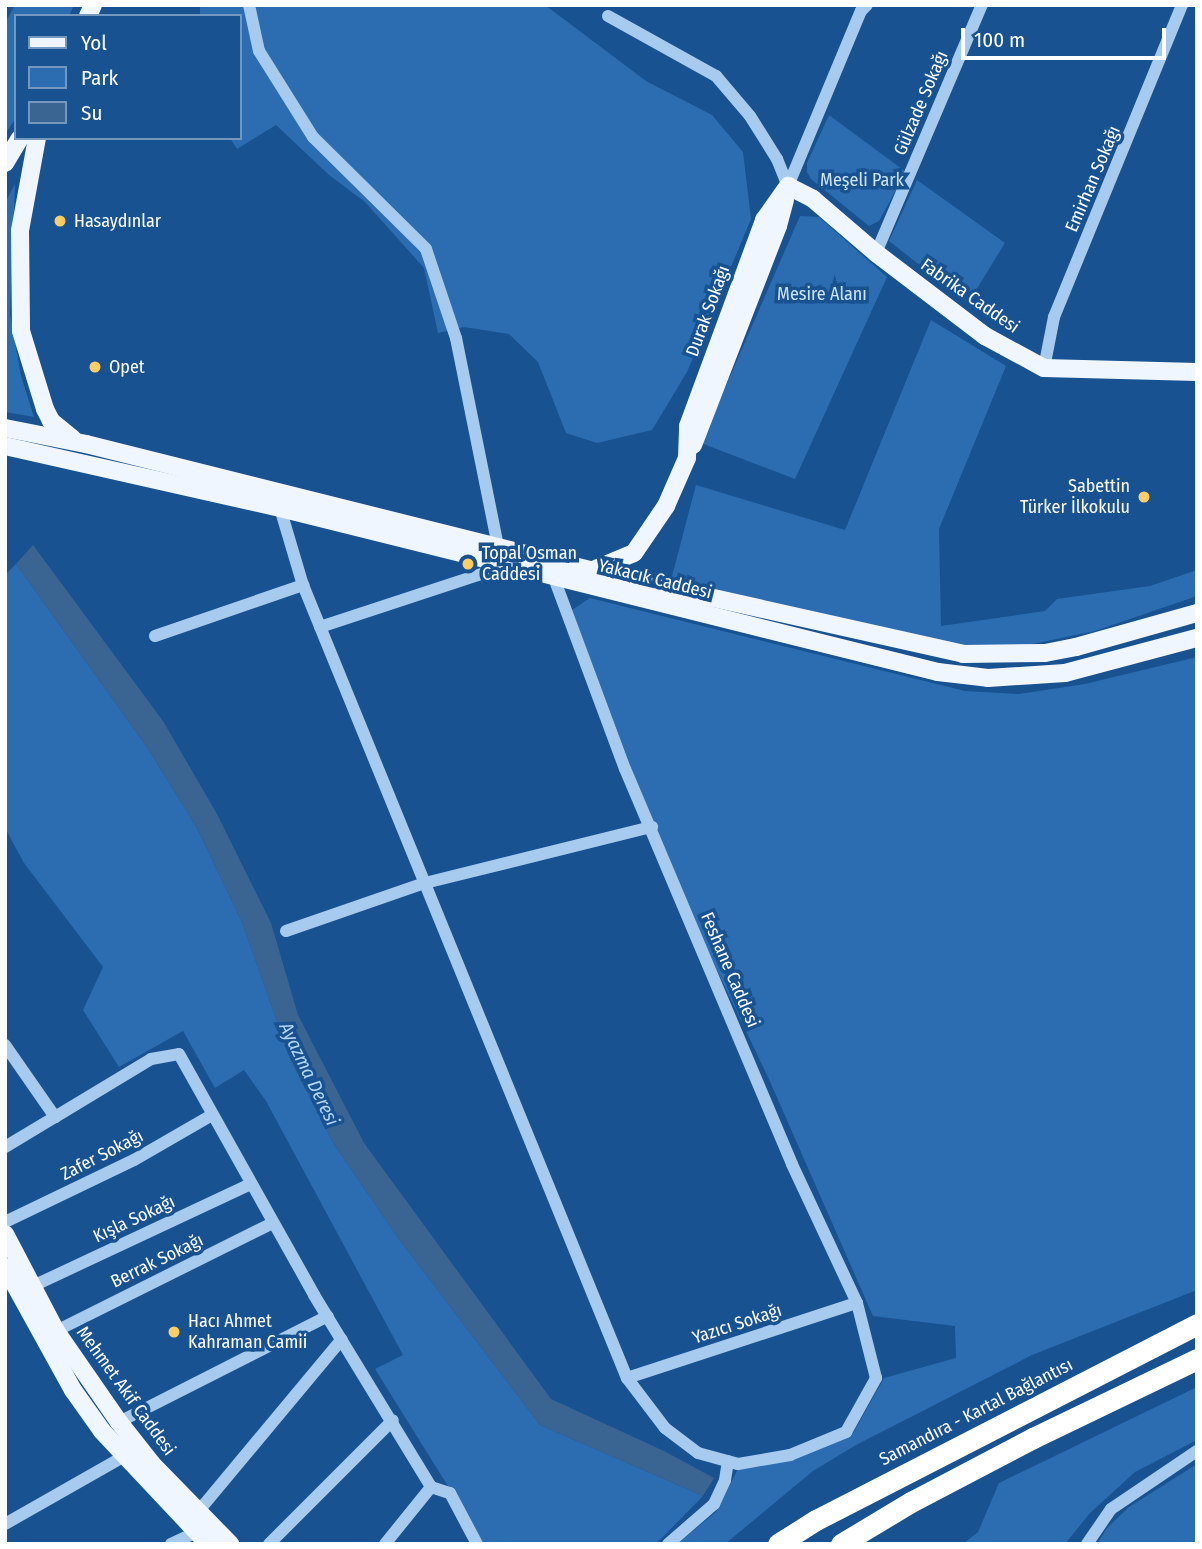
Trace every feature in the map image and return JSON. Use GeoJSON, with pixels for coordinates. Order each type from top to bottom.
{"type":"FeatureCollection","features":[{"type":"Feature","properties":{"kind":"highway","name":"Samandıra - Kartal Bağlantısı"},"geometry":{"type":"LineString","coordinates":[[778,1544],[816,1520],[1197,1324]]}},
{"type":"Feature","properties":{"kind":"highway"},"geometry":{"type":"LineString","coordinates":[[841,1544],[911,1502],[1033,1438],[1197,1359]]}},
{"type":"Feature","properties":{"kind":"main road"},"geometry":{"type":"LineString","coordinates":[[5,163],[19,140]]}},
{"type":"Feature","properties":{"kind":"main road"},"geometry":{"type":"LineString","coordinates":[[37,140],[20,231],[20,331],[41,400],[51,421],[72,438],[86,444]]}},
{"type":"Feature","properties":{"kind":"main road","name":"Fabrika Caddesi"},"geometry":{"type":"LineString","coordinates":[[788,186],[813,199],[876,253],[985,336],[1044,368],[1197,372]]}},
{"type":"Feature","properties":{"kind":"main road","name":"Durak Sokağı"},"geometry":{"type":"LineString","coordinates":[[593,570],[634,553],[666,506],[763,265],[788,186]]}},
{"type":"Feature","properties":{"kind":"main road","name":"Yakacık Caddesi"},"geometry":{"type":"LineString","coordinates":[[5,428],[86,444],[593,570],[962,654],[1045,653],[1076,648],[1197,613]]}},
{"type":"Feature","properties":{"kind":"main road"},"geometry":{"type":"LineString","coordinates":[[5,446],[63,456]]}},
{"type":"Feature","properties":{"kind":"main road"},"geometry":{"type":"LineString","coordinates":[[5,454],[63,456]]}},
{"type":"Feature","properties":{"kind":"main road","name":"Yakacık Caddesi"},"geometry":{"type":"LineString","coordinates":[[63,456],[553,575],[911,666],[962,676],[1009,678],[1065,673],[1197,638]]}},
{"type":"Feature","properties":{"kind":"main road","name":"Mehmet Akif Caddesi"},"geometry":{"type":"LineString","coordinates":[[5,1234],[28,1293],[73,1390],[123,1457],[203,1538]]}},
{"type":"Feature","properties":{"kind":"main road","name":"Mehmet Akif Caddesi"},"geometry":{"type":"LineString","coordinates":[[5,1268],[28,1293],[119,1422],[197,1513],[230,1544]]}},
{"type":"Feature","properties":{"kind":"main road"},"geometry":{"type":"LineString","coordinates":[[197,1513],[203,1538]]}},
{"type":"Feature","properties":{"kind":"street"},"geometry":{"type":"LineString","coordinates":[[250,5],[259,51],[313,137],[426,249],[456,338],[498,546]]}},
{"type":"Feature","properties":{"kind":"street","name":"Gülzade Sokağı"},"geometry":{"type":"LineString","coordinates":[[876,253],[982,5]]}},
{"type":"Feature","properties":{"kind":"street","name":"Emirhan Sokağı"},"geometry":{"type":"LineString","coordinates":[[1044,368],[1054,317],[1182,5]]}},
{"type":"Feature","properties":{"kind":"street","name":"Durak Sokağı"},"geometry":{"type":"LineString","coordinates":[[788,186],[863,7]]}},
{"type":"Feature","properties":{"kind":"street"},"geometry":{"type":"LineString","coordinates":[[608,16],[716,76],[750,116],[777,159],[788,186]]}},
{"type":"Feature","properties":{"kind":"street"},"geometry":{"type":"LineString","coordinates":[[280,508],[303,585],[627,1378],[664,1428],[698,1453],[728,1461],[725,1480],[714,1504],[668,1544]]}},
{"type":"Feature","properties":{"kind":"street"},"geometry":{"type":"LineString","coordinates":[[320,627],[511,565]]}},
{"type":"Feature","properties":{"kind":"street","name":"Feshane Caddesi"},"geometry":{"type":"LineString","coordinates":[[553,575],[625,769],[652,827],[792,1164],[857,1303],[876,1378],[846,1432],[790,1455],[738,1464],[728,1461]]}},
{"type":"Feature","properties":{"kind":"street"},"geometry":{"type":"LineString","coordinates":[[155,636],[303,585]]}},
{"type":"Feature","properties":{"kind":"street"},"geometry":{"type":"LineString","coordinates":[[286,931],[425,883],[652,827]]}},
{"type":"Feature","properties":{"kind":"street"},"geometry":{"type":"LineString","coordinates":[[5,1045],[55,1117]]}},
{"type":"Feature","properties":{"kind":"street"},"geometry":{"type":"LineString","coordinates":[[5,1147],[151,1059],[179,1054],[273,1223],[431,1487],[450,1493],[477,1544]]}},
{"type":"Feature","properties":{"kind":"street","name":"Zafer Sokağı"},"geometry":{"type":"LineString","coordinates":[[5,1222],[134,1160],[212,1115]]}},
{"type":"Feature","properties":{"kind":"street","name":"Kışla Sokağı"},"geometry":{"type":"LineString","coordinates":[[28,1293],[251,1184]]}},
{"type":"Feature","properties":{"kind":"street","name":"Berrak Sokağı"},"geometry":{"type":"LineString","coordinates":[[56,1331],[273,1223]]}},
{"type":"Feature","properties":{"kind":"street","name":"Yazıcı Sokağı"},"geometry":{"type":"LineString","coordinates":[[627,1378],[857,1303]]}},
{"type":"Feature","properties":{"kind":"street"},"geometry":{"type":"LineString","coordinates":[[119,1422],[328,1316]]}},
{"type":"Feature","properties":{"kind":"street"},"geometry":{"type":"LineString","coordinates":[[197,1513],[342,1339]]}},
{"type":"Feature","properties":{"kind":"street"},"geometry":{"type":"LineString","coordinates":[[269,1544],[393,1420]]}},
{"type":"Feature","properties":{"kind":"street"},"geometry":{"type":"LineString","coordinates":[[1087,1544],[1111,1509],[1197,1451]]}},
{"type":"Feature","properties":{"kind":"street"},"geometry":{"type":"LineString","coordinates":[[5,1524],[123,1457]]}},
{"type":"Feature","properties":{"kind":"street"},"geometry":{"type":"LineString","coordinates":[[385,1544],[431,1487]]}},
{"type":"Feature","properties":{"kind":"street"},"geometry":{"type":"LineString","coordinates":[[172,1544],[203,1538]]}},
{"type":"Feature","properties":{"kind":"green space"},"geometry":{"type":"Polygon","coordinates":[[[15,5],[74,5],[70,14],[14,14],[14,121],[5,134],[5,23],[15,5]]]}},
{"type":"Feature","properties":{"kind":"green space"},"geometry":{"type":"Polygon","coordinates":[[[200,5],[545,5],[646,81],[712,115],[743,152],[751,219],[687,372],[652,430],[597,443],[566,433],[538,362],[509,334],[464,327],[438,333],[424,268],[365,202],[329,175],[276,125],[237,149],[231,140],[242,140],[242,14],[200,14],[200,5]]]}},
{"type":"Feature","properties":{"kind":"green space","name":"Meşeli Park"},"geometry":{"type":"Polygon","coordinates":[[[829,115],[906,172],[879,221],[869,226],[811,179],[807,172],[807,163],[829,115]]]}},
{"type":"Feature","properties":{"kind":"green space"},"geometry":{"type":"Polygon","coordinates":[[[917,180],[1005,243],[968,303],[889,241],[917,180]]]}},
{"type":"Feature","properties":{"kind":"green space"},"geometry":{"type":"Polygon","coordinates":[[[15,184],[10,314],[21,376],[34,417],[5,412],[5,203],[15,184]]]}},
{"type":"Feature","properties":{"kind":"green space","name":"Mesire Alanı"},"geometry":{"type":"Polygon","coordinates":[[[800,216],[819,217],[887,277],[795,479],[701,443],[800,216]]]}},
{"type":"Feature","properties":{"kind":"green space"},"geometry":{"type":"Polygon","coordinates":[[[931,320],[1006,366],[939,529],[941,626],[1045,611],[1057,599],[1150,586],[1197,570],[1197,596],[1095,631],[1023,646],[959,645],[671,580],[696,485],[845,530],[931,320]]]}},
{"type":"Feature","properties":{"kind":"green space"},"geometry":{"type":"Polygon","coordinates":[[[16,564],[149,750],[197,828],[242,922],[291,1061],[335,1146],[399,1239],[540,1425],[703,1496],[656,1544],[484,1544],[375,1369],[403,1355],[266,1101],[244,1070],[215,1088],[183,1031],[119,1067],[83,1010],[103,967],[24,863],[5,828],[5,575],[16,564]]]}},
{"type":"Feature","properties":{"kind":"green space"},"geometry":{"type":"Polygon","coordinates":[[[590,598],[965,691],[1019,694],[1085,684],[1197,657],[1197,1290],[1032,1355],[856,1445],[813,1471],[725,1544],[677,1544],[716,1512],[738,1469],[787,1461],[852,1435],[884,1378],[956,1358],[955,1326],[873,1316],[768,1077],[671,874],[572,610],[590,598]]]}},
{"type":"Feature","properties":{"kind":"green space"},"geometry":{"type":"Polygon","coordinates":[[[1197,1387],[1197,1440],[1135,1472],[1090,1513],[1065,1544],[963,1544],[978,1532],[999,1483],[1197,1387]]]}},
{"type":"Feature","properties":{"kind":"green space"},"geometry":{"type":"Polygon","coordinates":[[[1197,1464],[1197,1544],[1097,1544],[1107,1528],[1129,1507],[1197,1464]]]}},
{"type":"Feature","properties":{"kind":"water","name":"Ayazma Deresi"},"geometry":{"type":"Polygon","coordinates":[[[33,545],[163,721],[217,814],[271,923],[298,1015],[364,1143],[551,1399],[664,1451],[714,1478],[703,1496],[540,1425],[399,1239],[335,1146],[291,1061],[242,922],[197,828],[149,750],[16,564],[33,545]]]}},
{"type":"Feature","properties":{"kind":"place","name":"Hasaydınlar"},"geometry":{"type":"Point","coordinates":[60,221]}},
{"type":"Feature","properties":{"kind":"place","name":"Opet"},"geometry":{"type":"Point","coordinates":[95,367]}},
{"type":"Feature","properties":{"kind":"place","name":"Sabettin Türker İlkokulu"},"geometry":{"type":"Point","coordinates":[1144,497]}},
{"type":"Feature","properties":{"kind":"place","name":"Topal Osman Caddesi"},"geometry":{"type":"Point","coordinates":[468,564]}},
{"type":"Feature","properties":{"kind":"place","name":"Hacı Ahmet Kahraman Camii"},"geometry":{"type":"Point","coordinates":[174,1332]}}]}
